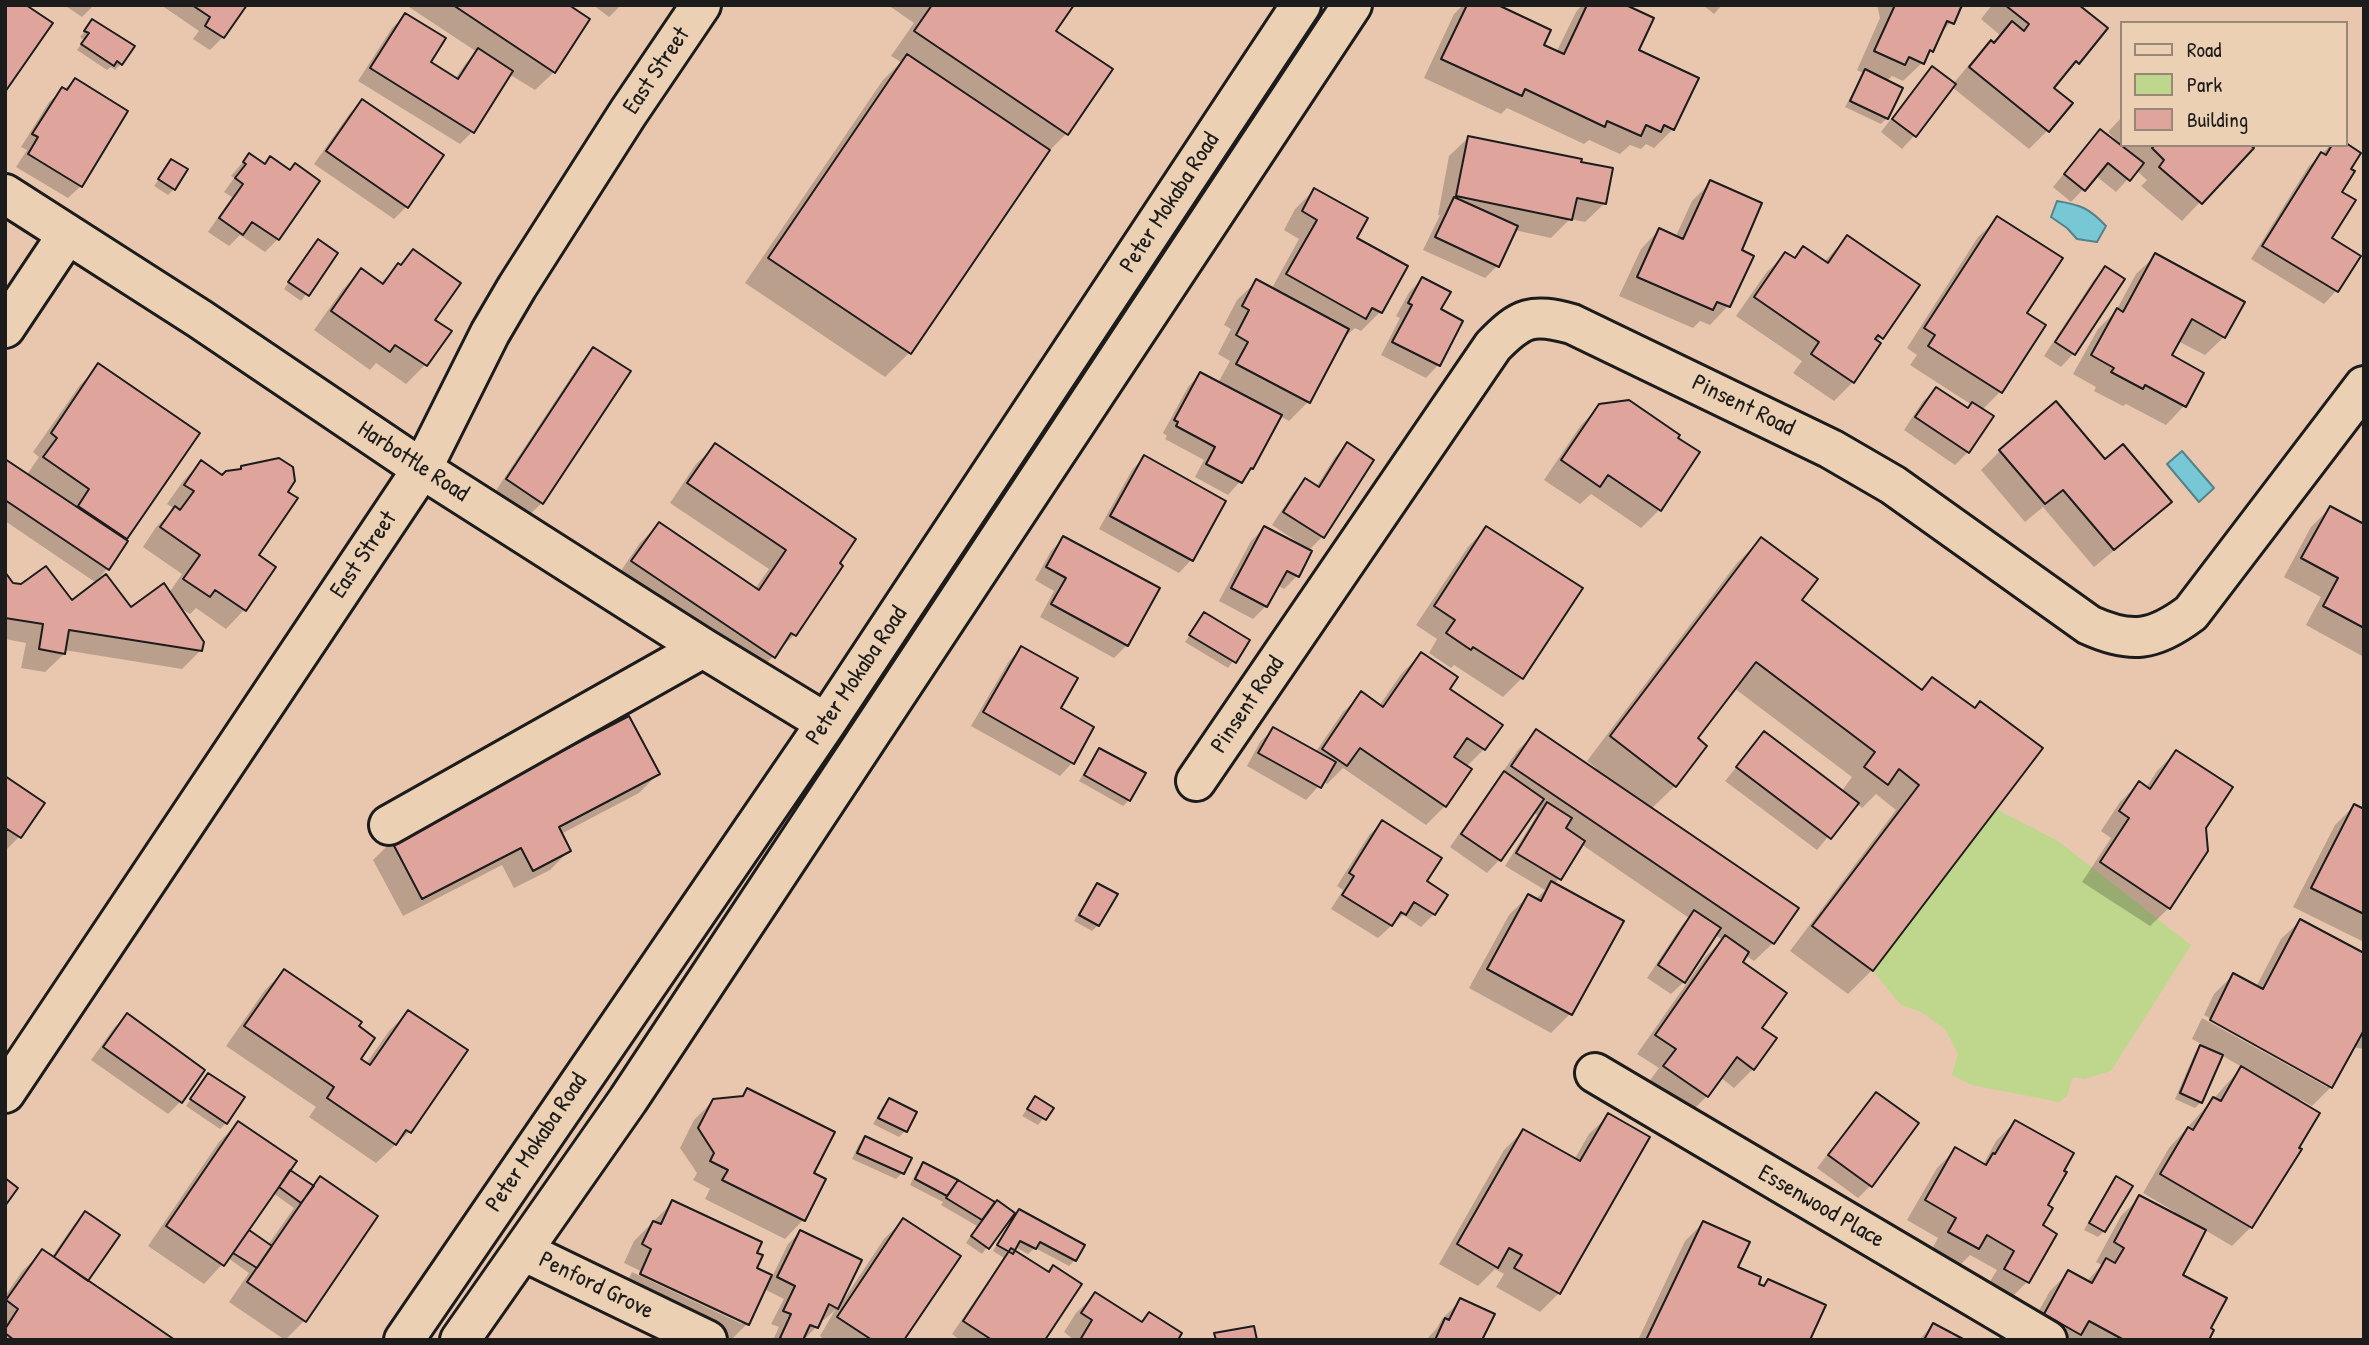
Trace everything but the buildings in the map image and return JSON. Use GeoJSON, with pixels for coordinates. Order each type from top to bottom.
{"type":"FeatureCollection","features":[{"type":"Feature","properties":{"kind":"street","name":"East Street"},"geometry":{"type":"LineString","coordinates":[[5,1093],[422,469],[484,345],[517,287],[628,113],[701,5]]}},
{"type":"Feature","properties":{"kind":"street","name":"Peter Mokaba Road"},"geometry":{"type":"LineString","coordinates":[[404,1340],[826,723],[1301,5]]}},
{"type":"Feature","properties":{"kind":"street","name":"Peter Mokaba Road"},"geometry":{"type":"LineString","coordinates":[[460,1340],[693,1002],[1352,5]]}},
{"type":"Feature","properties":{"kind":"street","name":"Harbottle Road"},"geometry":{"type":"LineString","coordinates":[[5,194],[201,319],[422,469],[826,723]]}},
{"type":"Feature","properties":{"kind":"street"},"geometry":{"type":"LineString","coordinates":[[5,328],[67,235]]}},
{"type":"Feature","properties":{"kind":"street","name":"Pinsent Road"},"geometry":{"type":"LineString","coordinates":[[1196,781],[1493,346],[1509,330],[1528,319],[1541,318],[1572,324],[1831,449],[1893,485],[2089,625],[2112,635],[2142,638],[2167,629],[2191,613],[2364,386]]}},
{"type":"Feature","properties":{"kind":"street"},"geometry":{"type":"LineString","coordinates":[[389,825],[703,648]]}},
{"type":"Feature","properties":{"kind":"street"},"geometry":{"type":"LineString","coordinates":[[648,982],[693,1002]]}},
{"type":"Feature","properties":{"kind":"street","name":"Essenwood Place"},"geometry":{"type":"LineString","coordinates":[[1595,1073],[2047,1340]]}},
{"type":"Feature","properties":{"kind":"street","name":"Penford Grove"},"geometry":{"type":"LineString","coordinates":[[523,1251],[707,1340]]}},
{"type":"Feature","properties":{"kind":"green space"},"geometry":{"type":"Polygon","coordinates":[[[1996,809],[2058,841],[2191,945],[2111,1071],[2084,1079],[2073,1077],[2067,1096],[2059,1102],[1972,1085],[1952,1075],[1958,1054],[1945,1029],[1921,1012],[1901,1005],[1873,971],[1996,809]]]}},
{"type":"Feature","properties":{"kind":"water"},"geometry":{"type":"Polygon","coordinates":[[[2057,201],[2084,208],[2106,226],[2097,242],[2077,239],[2051,217],[2057,201]]]}},
{"type":"Feature","properties":{"kind":"water"},"geometry":{"type":"Polygon","coordinates":[[[2182,451],[2214,488],[2199,502],[2167,464],[2182,451]]]}}]}
